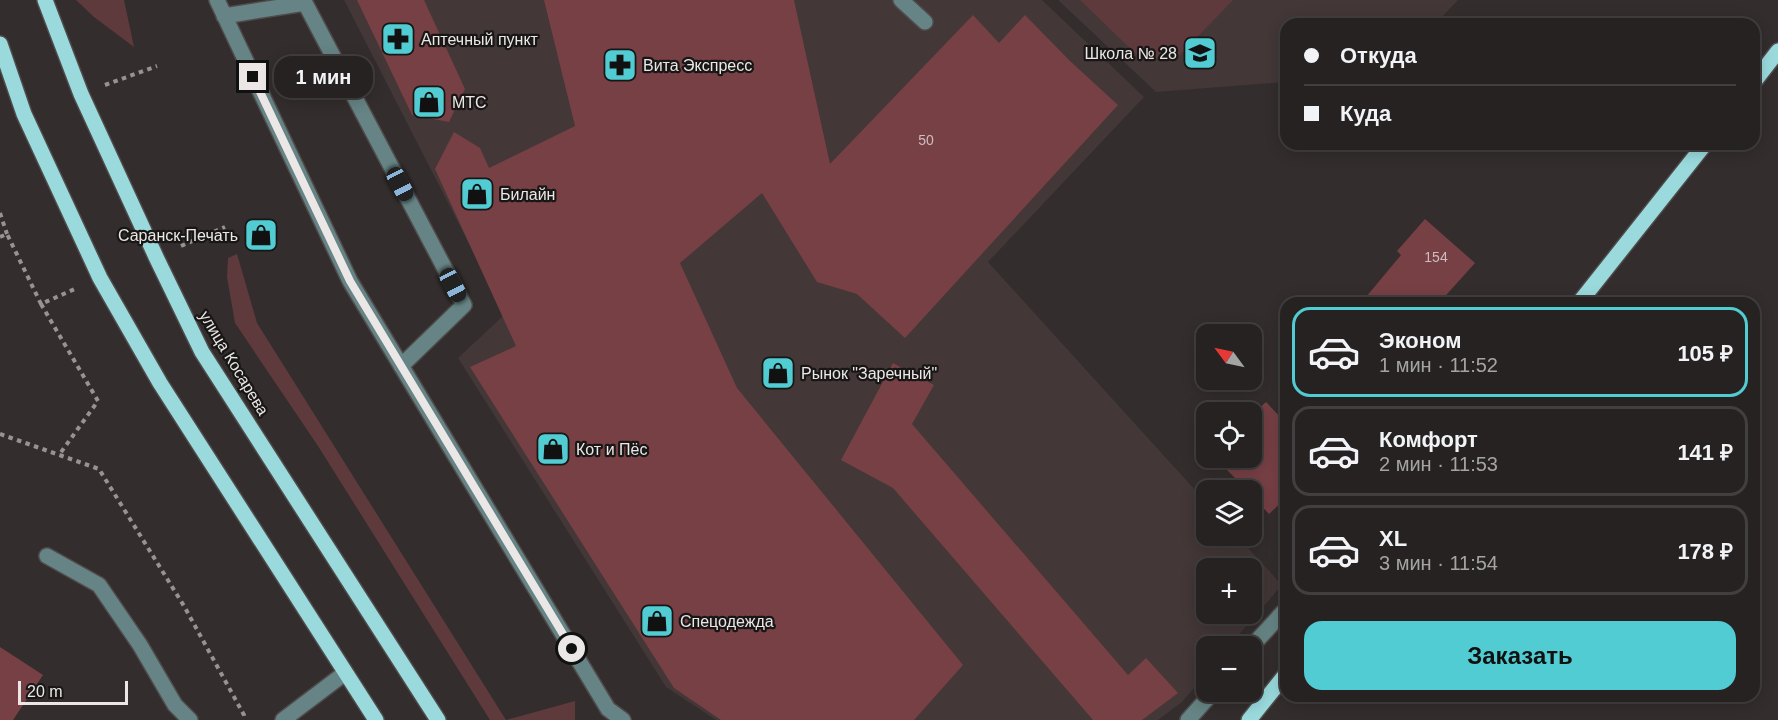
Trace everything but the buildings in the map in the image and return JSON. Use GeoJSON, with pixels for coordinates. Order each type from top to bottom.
{"type":"FeatureCollection","features":[{"type":"Feature","properties":{"kind":"main road","name":"улица Косарева"},"geometry":{"type":"LineString","coordinates":[[45,0],[81,94],[202,352],[438,720]]}},
{"type":"Feature","properties":{"kind":"main road"},"geometry":{"type":"LineString","coordinates":[[0,44],[24,114],[100,278],[160,383],[376,720]]}},
{"type":"Feature","properties":{"kind":"main road"},"geometry":{"type":"LineString","coordinates":[[1760,74],[1778,51]]}},
{"type":"Feature","properties":{"kind":"main road"},"geometry":{"type":"LineString","coordinates":[[1584,297],[1700,150]]}},
{"type":"Feature","properties":{"kind":"main road"},"geometry":{"type":"LineString","coordinates":[[1249,720],[1280,681]]}},
{"type":"Feature","properties":{"kind":"lane"},"geometry":{"type":"LineString","coordinates":[[217,0],[350,281],[603,715],[623,720]]}},
{"type":"Feature","properties":{"kind":"lane"},"geometry":{"type":"LineString","coordinates":[[901,0],[925,22]]}},
{"type":"Feature","properties":{"kind":"lane"},"geometry":{"type":"LineString","coordinates":[[224,16],[305,3],[464,305],[401,366]]}},
{"type":"Feature","properties":{"kind":"lane"},"geometry":{"type":"LineString","coordinates":[[47,556],[99,585],[140,645],[175,705],[190,720]]}},
{"type":"Feature","properties":{"kind":"lane"},"geometry":{"type":"LineString","coordinates":[[1261,636],[1280,616]]}},
{"type":"Feature","properties":{"kind":"lane"},"geometry":{"type":"LineString","coordinates":[[283,720],[345,673]]}},
{"type":"Feature","properties":{"kind":"lane"},"geometry":{"type":"LineString","coordinates":[[1188,720],[1204,702]]}},
{"type":"Feature","properties":{"kind":"path"},"geometry":{"type":"LineString","coordinates":[[0,213],[8,234]]}},
{"type":"Feature","properties":{"kind":"path"},"geometry":{"type":"LineString","coordinates":[[41,304],[98,401],[59,455]]}},
{"type":"Feature","properties":{"kind":"path"},"geometry":{"type":"LineString","coordinates":[[0,434],[99,469],[184,606],[245,720]]}},
{"type":"Feature","properties":{"kind":"shaded area"},"geometry":{"type":"Polygon","coordinates":[[[76,0],[124,0],[134,47],[94,17],[76,0]]]}},
{"type":"Feature","properties":{"kind":"shaded area","name":"Рынок \"Заречный\""},"geometry":{"type":"Polygon","coordinates":[[[344,0],[1042,0],[1144,97],[988,262],[1196,491],[1196,546],[1246,546],[1257,558],[1196,558],[1196,624],[1248,624],[1238,636],[1196,636],[1196,686],[1182,702],[1158,720],[716,720],[666,687],[458,358],[505,314],[344,0]]]}},
{"type":"Feature","properties":{"kind":"shaded area","name":"Школа № 28"},"geometry":{"type":"Polygon","coordinates":[[[1058,0],[1458,0],[1441,18],[1280,18],[1280,82],[1156,92],[1058,0]]]}},
{"type":"Feature","properties":{"kind":"shaded area"},"geometry":{"type":"Polygon","coordinates":[[[1080,0],[1233,0],[1177,58],[1141,59],[1080,0]]]}},
{"type":"Feature","properties":{"kind":"shaded area"},"geometry":{"type":"Polygon","coordinates":[[[237,254],[257,323],[506,720],[490,720],[318,446],[235,323],[227,277],[228,258],[237,254]]]}},
{"type":"Feature","properties":{"kind":"shaded area","name":"Рынок \"Заречный\""},"geometry":{"type":"Polygon","coordinates":[[[1262,563],[1280,583],[1280,587],[1262,608],[1262,563]]]}},
{"type":"Feature","properties":{"kind":"shaded area"},"geometry":{"type":"Polygon","coordinates":[[[575,701],[575,720],[506,720],[575,701]]]}},
{"type":"Feature","properties":{"kind":"place","name":"Аптечный пункт"},"geometry":{"type":"Point","coordinates":[398,39]}},
{"type":"Feature","properties":{"kind":"place","name":"Школа № 28"},"geometry":{"type":"Point","coordinates":[1200,53]}},
{"type":"Feature","properties":{"kind":"place","name":"Вита Экспресс"},"geometry":{"type":"Point","coordinates":[620,65]}},
{"type":"Feature","properties":{"kind":"place","name":"МТС"},"geometry":{"type":"Point","coordinates":[429,102]}},
{"type":"Feature","properties":{"kind":"place","name":"Билайн"},"geometry":{"type":"Point","coordinates":[477,194]}},
{"type":"Feature","properties":{"kind":"place","name":"Саранск-Печать"},"geometry":{"type":"Point","coordinates":[261,235]}},
{"type":"Feature","properties":{"kind":"place","name":"Рынок \"Заречный\""},"geometry":{"type":"Point","coordinates":[778,373]}},
{"type":"Feature","properties":{"kind":"place","name":"Кот и Пёс"},"geometry":{"type":"Point","coordinates":[553,449]}},
{"type":"Feature","properties":{"kind":"place","name":"Спецодежда"},"geometry":{"type":"Point","coordinates":[657,621]}},
{"type":"Feature","properties":{"kind":"route"},"geometry":{"type":"LineString","coordinates":[[253,77],[350,281],[572,649]]}}]}
